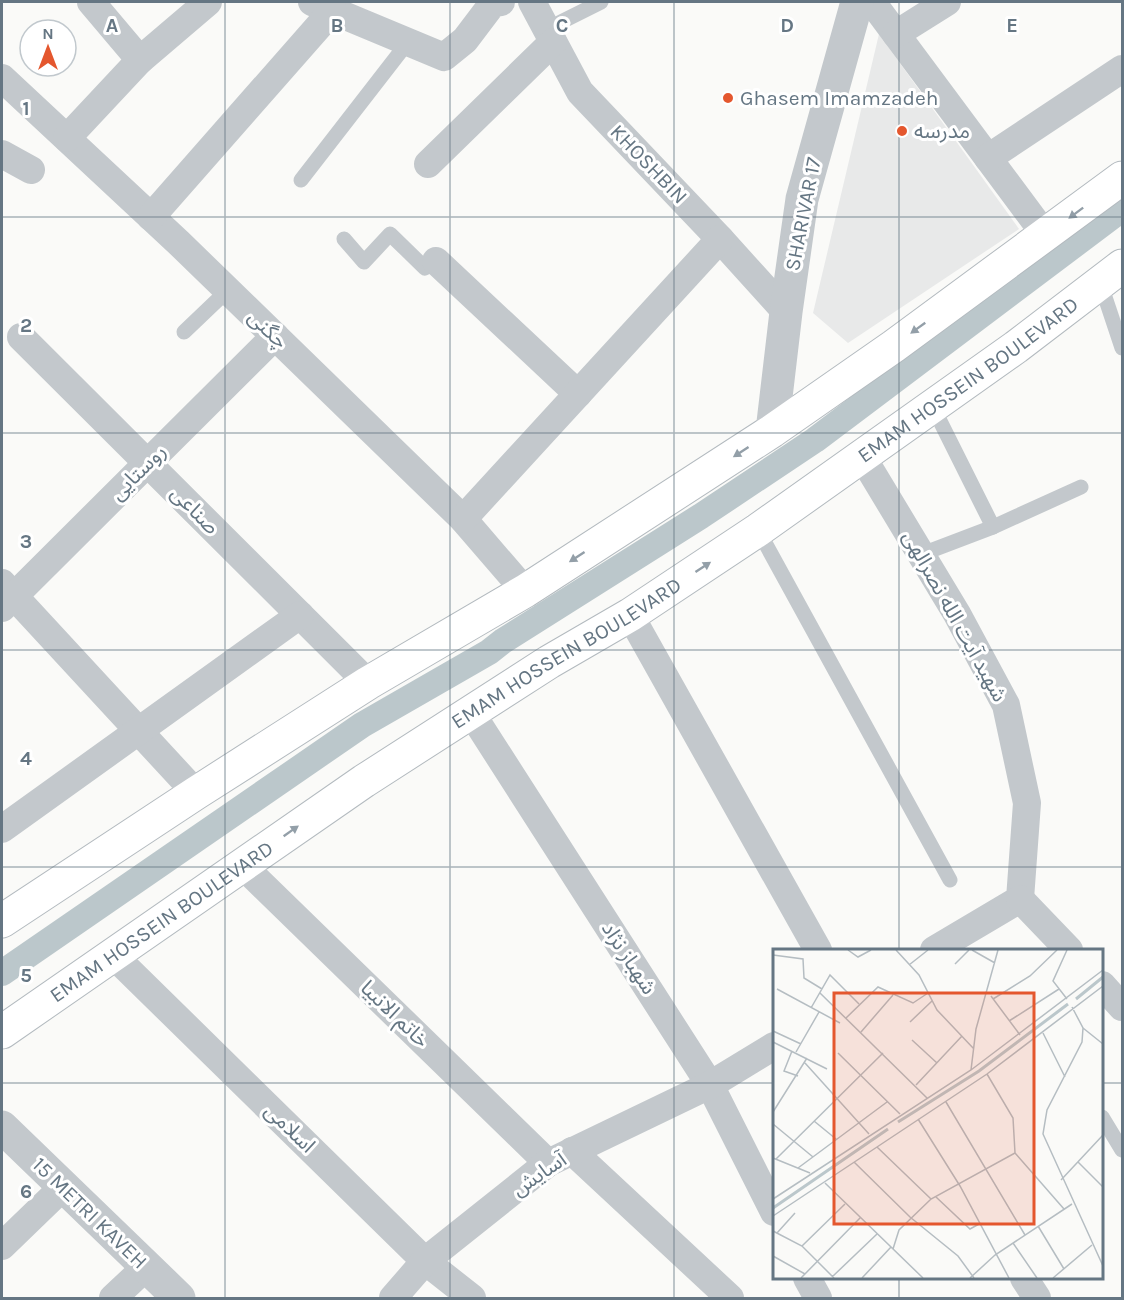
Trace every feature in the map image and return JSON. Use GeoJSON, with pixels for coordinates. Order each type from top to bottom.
{"type":"FeatureCollection","features":[{"type":"Feature","properties":{"kind":"main road"},"geometry":{"type":"LineString","coordinates":[[2,921],[196,792],[368,683],[525,591],[772,431],[1046,236],[1122,178]]}},
{"type":"Feature","properties":{"kind":"main road","name":"EMAM HOSSEIN BOULEVARD"},"geometry":{"type":"LineString","coordinates":[[2,1032],[364,781],[549,662],[630,615],[758,530],[863,458],[1016,347],[1111,274]]}},
{"type":"Feature","properties":{"kind":"street"},"geometry":{"type":"LineString","coordinates":[[91,2],[140,60]]}},
{"type":"Feature","properties":{"kind":"street"},"geometry":{"type":"LineString","coordinates":[[67,138],[140,60],[208,2]]}},
{"type":"Feature","properties":{"kind":"street"},"geometry":{"type":"LineString","coordinates":[[151,216],[322,6],[444,57],[465,40],[493,3],[501,2]]}},
{"type":"Feature","properties":{"kind":"street","name":"KHOSHBIN"},"geometry":{"type":"LineString","coordinates":[[533,2],[580,92],[786,312]]}},
{"type":"Feature","properties":{"kind":"street","name":"SHARIVAR 17"},"geometry":{"type":"LineString","coordinates":[[772,431],[802,199],[857,2]]}},
{"type":"Feature","properties":{"kind":"street"},"geometry":{"type":"LineString","coordinates":[[872,2],[1046,236]]}},
{"type":"Feature","properties":{"kind":"street"},"geometry":{"type":"LineString","coordinates":[[896,34],[947,2]]}},
{"type":"Feature","properties":{"kind":"street"},"geometry":{"type":"LineString","coordinates":[[428,164],[550,35]]}},
{"type":"Feature","properties":{"kind":"street"},"geometry":{"type":"LineString","coordinates":[[988,158],[1122,69]]}},
{"type":"Feature","properties":{"kind":"street","name":"چگنی"},"geometry":{"type":"LineString","coordinates":[[2,78],[151,216],[463,519],[525,591]]}},
{"type":"Feature","properties":{"kind":"street"},"geometry":{"type":"LineString","coordinates":[[2,154],[32,170]]}},
{"type":"Feature","properties":{"kind":"street"},"geometry":{"type":"LineString","coordinates":[[463,519],[720,239]]}},
{"type":"Feature","properties":{"kind":"street"},"geometry":{"type":"LineString","coordinates":[[436,261],[578,394]]}},
{"type":"Feature","properties":{"kind":"street","name":"روستایی"},"geometry":{"type":"LineString","coordinates":[[6,596],[147,463],[275,336]]}},
{"type":"Feature","properties":{"kind":"street","name":"صناعی"},"geometry":{"type":"LineString","coordinates":[[21,337],[368,683]]}},
{"type":"Feature","properties":{"kind":"street","name":"شهید آیت الله نصرالهی"},"geometry":{"type":"LineString","coordinates":[[863,458],[957,614],[1006,705],[1027,803],[1020,899]]}},
{"type":"Feature","properties":{"kind":"street"},"geometry":{"type":"LineString","coordinates":[[6,596],[196,792]]}},
{"type":"Feature","properties":{"kind":"street"},"geometry":{"type":"LineString","coordinates":[[5,821],[300,615]]}},
{"type":"Feature","properties":{"kind":"street"},"geometry":{"type":"LineString","coordinates":[[630,615],[817,949]]}},
{"type":"Feature","properties":{"kind":"street","name":"شهباز نژاد"},"geometry":{"type":"LineString","coordinates":[[471,711],[711,1085],[773,1210]]}},
{"type":"Feature","properties":{"kind":"street","name":"خاتم الانبیا"},"geometry":{"type":"LineString","coordinates":[[242,865],[560,1157],[730,1299]]}},
{"type":"Feature","properties":{"kind":"street"},"geometry":{"type":"LineString","coordinates":[[937,949],[1020,899],[1067,949]]}},
{"type":"Feature","properties":{"kind":"street","name":"اسلامی"},"geometry":{"type":"LineString","coordinates":[[112,954],[425,1261],[472,1299]]}},
{"type":"Feature","properties":{"kind":"street"},"geometry":{"type":"LineString","coordinates":[[1103,987],[1122,1007]]}},
{"type":"Feature","properties":{"kind":"street"},"geometry":{"type":"LineString","coordinates":[[711,1085],[773,1047]]}},
{"type":"Feature","properties":{"kind":"street","name":"آسایش"},"geometry":{"type":"LineString","coordinates":[[393,1299],[425,1261],[560,1157],[711,1085]]}},
{"type":"Feature","properties":{"kind":"street","name":"15 METRI KAVEH"},"geometry":{"type":"LineString","coordinates":[[2,1127],[179,1299]]}},
{"type":"Feature","properties":{"kind":"street"},"geometry":{"type":"LineString","coordinates":[[2,1246],[63,1187]]}},
{"type":"Feature","properties":{"kind":"street"},"geometry":{"type":"LineString","coordinates":[[113,1299],[146,1267]]}},
{"type":"Feature","properties":{"kind":"street"},"geometry":{"type":"LineString","coordinates":[[808,1279],[818,1299]]}},
{"type":"Feature","properties":{"kind":"street"},"geometry":{"type":"LineString","coordinates":[[1025,1279],[1037,1299]]}},
{"type":"Feature","properties":{"kind":"lane"},"geometry":{"type":"LineString","coordinates":[[550,35],[601,2]]}},
{"type":"Feature","properties":{"kind":"lane"},"geometry":{"type":"LineString","coordinates":[[301,180],[408,42]]}},
{"type":"Feature","properties":{"kind":"lane"},"geometry":{"type":"LineString","coordinates":[[344,239],[364,262],[390,234],[425,268],[436,261]]}},
{"type":"Feature","properties":{"kind":"lane"},"geometry":{"type":"LineString","coordinates":[[1111,274],[1122,348]]}},
{"type":"Feature","properties":{"kind":"lane"},"geometry":{"type":"LineString","coordinates":[[184,332],[228,290]]}},
{"type":"Feature","properties":{"kind":"lane"},"geometry":{"type":"LineString","coordinates":[[933,407],[993,527]]}},
{"type":"Feature","properties":{"kind":"lane"},"geometry":{"type":"LineString","coordinates":[[922,554],[993,527],[1081,487]]}},
{"type":"Feature","properties":{"kind":"lane"},"geometry":{"type":"LineString","coordinates":[[758,530],[950,880]]}},
{"type":"Feature","properties":{"kind":"lane"},"geometry":{"type":"LineString","coordinates":[[1103,1120],[1122,1150]]}},
{"type":"Feature","properties":{"kind":"shaded area","name":"مدرسه"},"geometry":{"type":"Polygon","coordinates":[[[879,34],[1019,229],[848,343],[813,313],[879,34]]]}},
{"type":"Feature","properties":{"kind":"waterway"},"geometry":{"type":"LineString","coordinates":[[2,973],[362,725],[489,652],[815,440],[1122,209]]}},
{"type":"Feature","properties":{"kind":"place","name":"Ghasem Imamzadeh"},"geometry":{"type":"Point","coordinates":[728,98]}},
{"type":"Feature","properties":{"kind":"place","name":"مدرسه"},"geometry":{"type":"Point","coordinates":[902,131]}}]}
